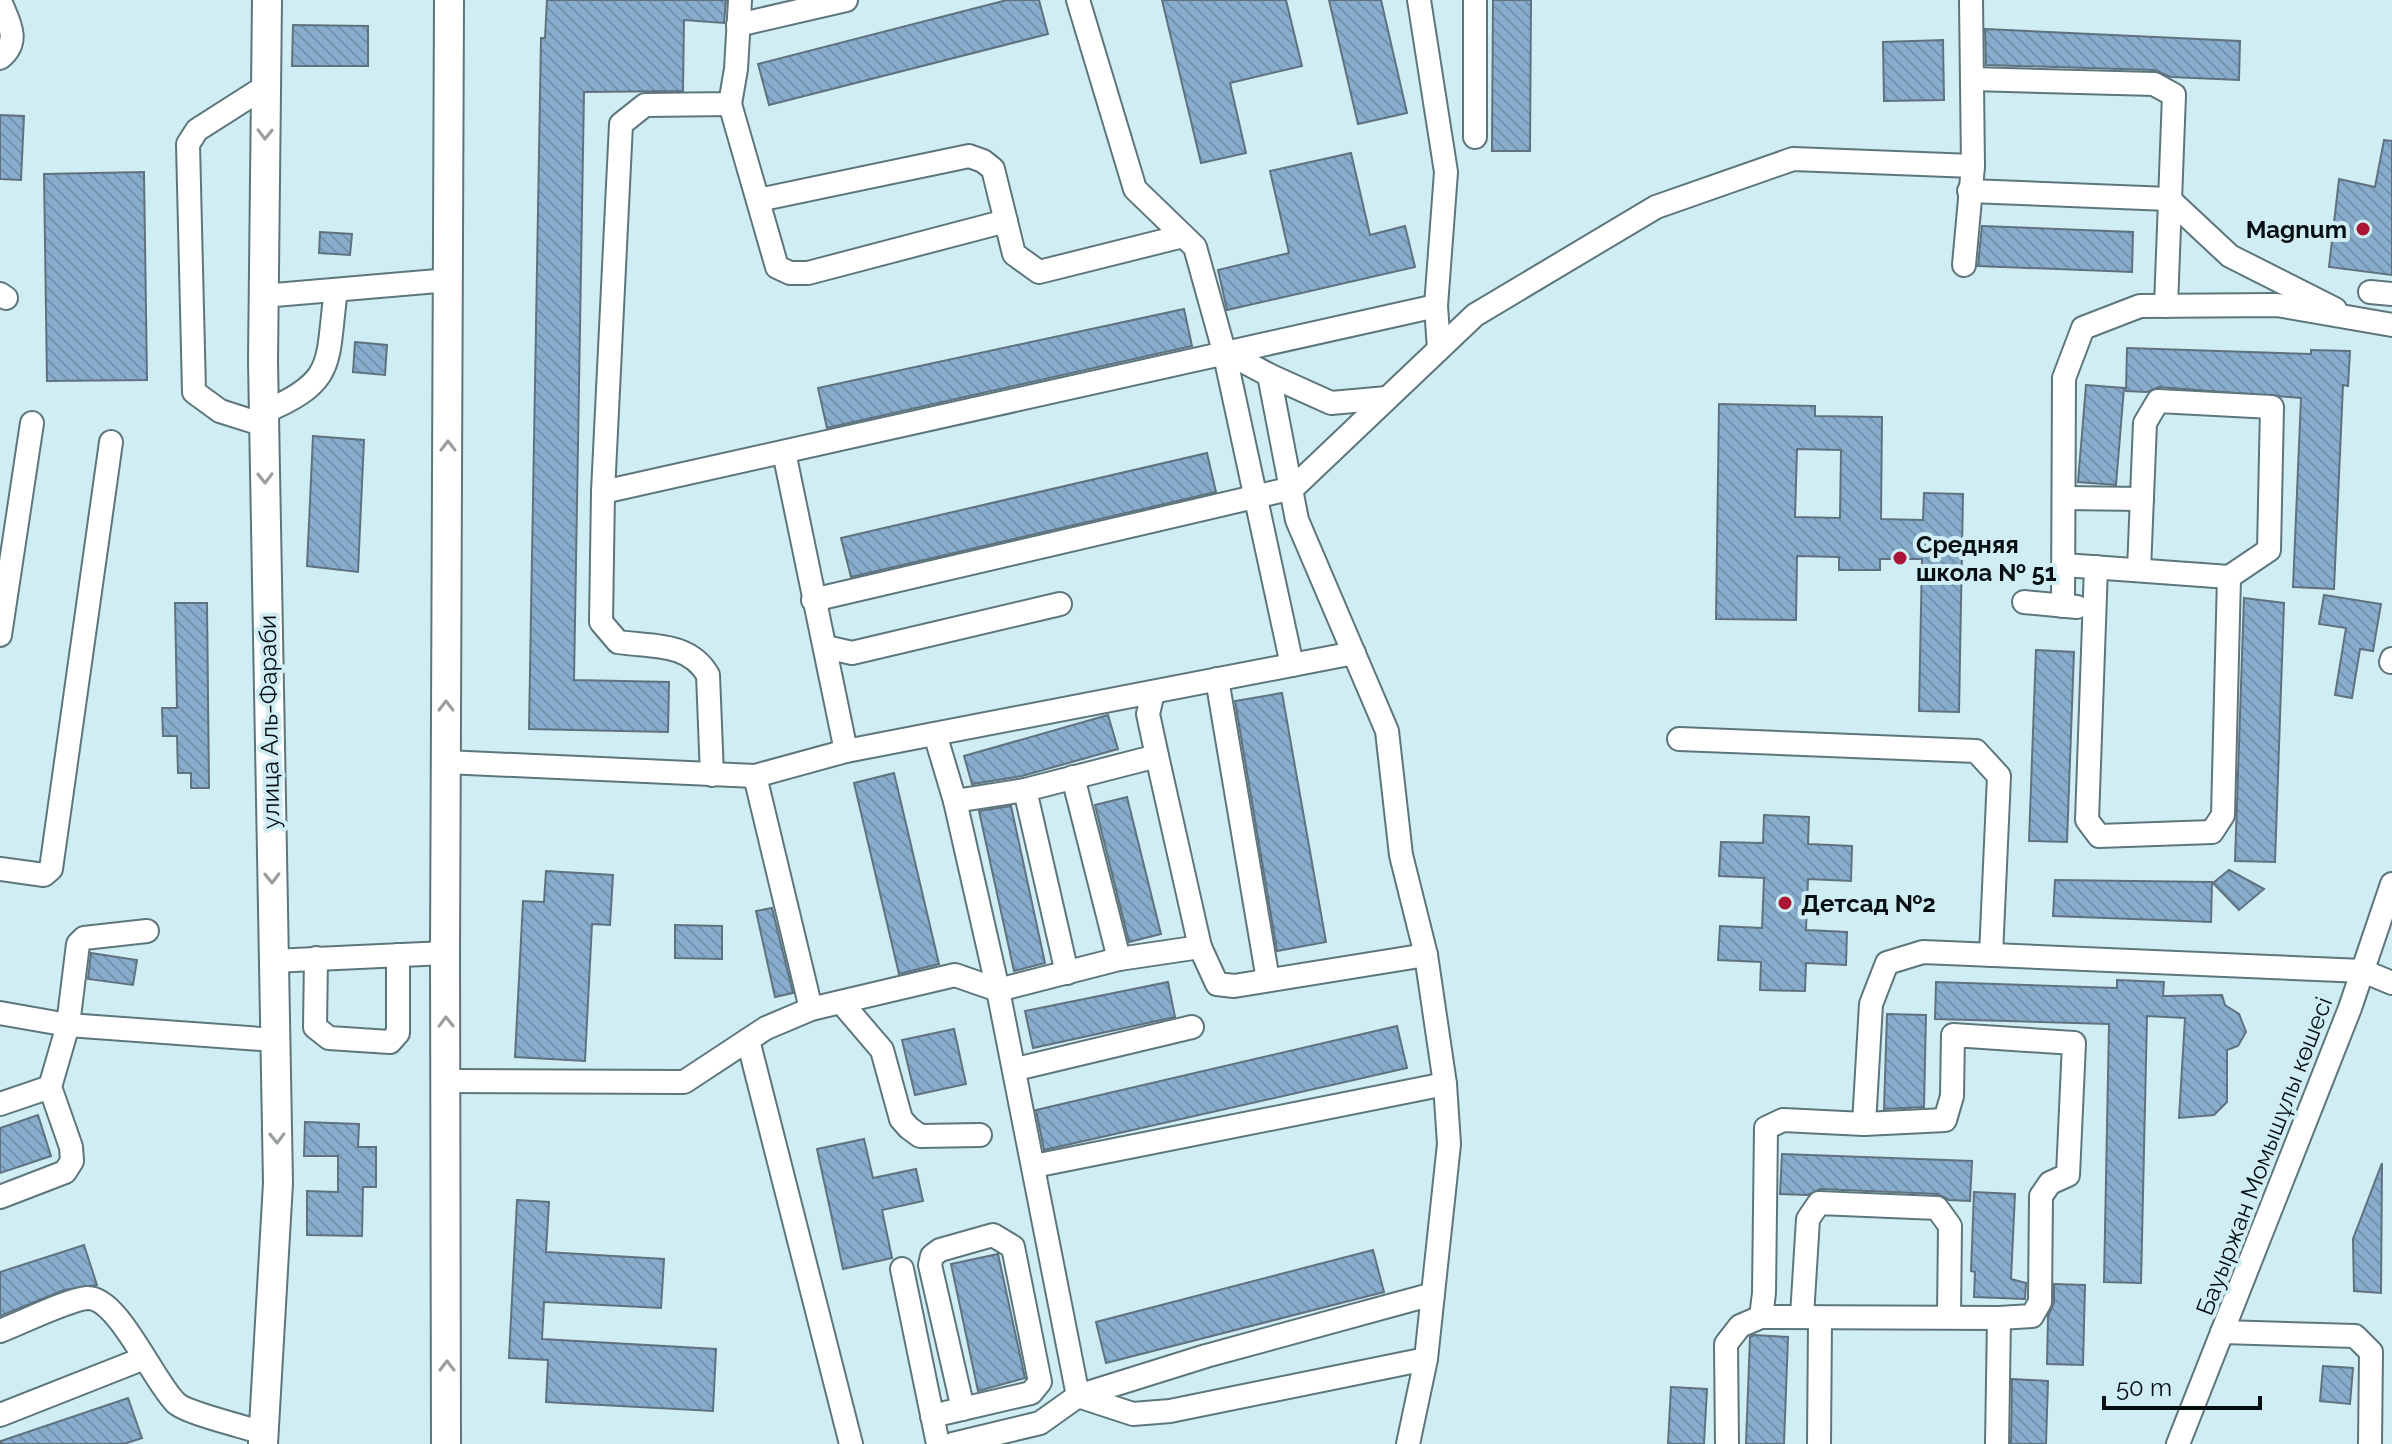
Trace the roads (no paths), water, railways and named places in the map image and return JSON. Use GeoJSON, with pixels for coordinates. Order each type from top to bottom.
{"type":"FeatureCollection","features":[{"type":"Feature","properties":{"kind":"main road","name":"улица Аль-Фараби"},"geometry":{"type":"LineString","coordinates":[[263,1438],[278,1183],[264,418],[267,0]]}},
{"type":"Feature","properties":{"kind":"main road"},"geometry":{"type":"LineString","coordinates":[[446,1444],[449,0]]}},
{"type":"Feature","properties":{"kind":"street"},"geometry":{"type":"LineString","coordinates":[[740,0],[730,104],[777,267],[790,273],[808,273],[1006,221]]}},
{"type":"Feature","properties":{"kind":"street"},"geometry":{"type":"LineString","coordinates":[[738,25],[846,0]]}},
{"type":"Feature","properties":{"kind":"street"},"geometry":{"type":"LineString","coordinates":[[1078,0],[1135,189],[1195,247],[1224,351],[1292,665]]}},
{"type":"Feature","properties":{"kind":"street"},"geometry":{"type":"LineString","coordinates":[[1419,0],[1446,172],[1436,306],[1439,349]]}},
{"type":"Feature","properties":{"kind":"street"},"geometry":{"type":"LineString","coordinates":[[1475,0],[1475,137]]}},
{"type":"Feature","properties":{"kind":"street"},"geometry":{"type":"LineString","coordinates":[[1964,265],[1973,166],[1971,0]]}},
{"type":"Feature","properties":{"kind":"street"},"geometry":{"type":"LineString","coordinates":[[0,1],[14,34],[12,45],[0,58]]}},
{"type":"Feature","properties":{"kind":"street"},"geometry":{"type":"LineString","coordinates":[[1972,79],[2154,84],[2174,95],[2166,306]]}},
{"type":"Feature","properties":{"kind":"street"},"geometry":{"type":"LineString","coordinates":[[266,86],[197,130],[188,144],[194,392],[220,411],[264,418],[311,389],[325,368],[336,290]]}},
{"type":"Feature","properties":{"kind":"street"},"geometry":{"type":"LineString","coordinates":[[712,775],[708,675],[701,662],[687,651],[618,642],[601,622],[603,492],[621,124],[645,105],[730,104]]}},
{"type":"Feature","properties":{"kind":"street"},"geometry":{"type":"LineString","coordinates":[[758,200],[969,156],[993,169],[1014,254],[1039,272],[1183,236]]}},
{"type":"Feature","properties":{"kind":"street"},"geometry":{"type":"LineString","coordinates":[[813,600],[1293,488],[1475,315],[1656,207],[1793,159],[1973,166]]}},
{"type":"Feature","properties":{"kind":"street"},"geometry":{"type":"LineString","coordinates":[[1969,191],[2169,199],[2230,256],[2358,320]]}},
{"type":"Feature","properties":{"kind":"street"},"geometry":{"type":"LineString","coordinates":[[263,296],[449,280]]}},
{"type":"Feature","properties":{"kind":"street"},"geometry":{"type":"LineString","coordinates":[[2063,606],[2064,378],[2083,328],[2140,306],[2277,305],[2392,325]]}},
{"type":"Feature","properties":{"kind":"street"},"geometry":{"type":"LineString","coordinates":[[603,492],[1436,306]]}},
{"type":"Feature","properties":{"kind":"street"},"geometry":{"type":"LineString","coordinates":[[1224,351],[1331,403],[1387,398]]}},
{"type":"Feature","properties":{"kind":"street"},"geometry":{"type":"LineString","coordinates":[[1269,375],[1297,520],[1387,731],[1401,855],[1426,955],[1445,1084],[1449,1144],[1426,1359],[1408,1444]]}},
{"type":"Feature","properties":{"kind":"street"},"geometry":{"type":"LineString","coordinates":[[2064,565],[2229,577],[2269,550],[2272,407],[2158,401],[2145,423],[2139,570]]}},
{"type":"Feature","properties":{"kind":"street"},"geometry":{"type":"LineString","coordinates":[[0,635],[32,423]]}},
{"type":"Feature","properties":{"kind":"street"},"geometry":{"type":"LineString","coordinates":[[0,869],[44,875],[51,869],[111,442]]}},
{"type":"Feature","properties":{"kind":"street"},"geometry":{"type":"LineString","coordinates":[[784,452],[846,751]]}},
{"type":"Feature","properties":{"kind":"street"},"geometry":{"type":"LineString","coordinates":[[2064,498],[2142,499]]}},
{"type":"Feature","properties":{"kind":"street"},"geometry":{"type":"LineString","coordinates":[[2096,567],[2087,820],[2099,836],[2212,832],[2223,815],[2229,577]]}},
{"type":"Feature","properties":{"kind":"street"},"geometry":{"type":"LineString","coordinates":[[2024,602],[2094,609]]}},
{"type":"Feature","properties":{"kind":"street"},"geometry":{"type":"LineString","coordinates":[[826,647],[852,653],[1060,604]]}},
{"type":"Feature","properties":{"kind":"street"},"geometry":{"type":"LineString","coordinates":[[446,762],[755,776],[846,751],[1354,653]]}},
{"type":"Feature","properties":{"kind":"street"},"geometry":{"type":"LineString","coordinates":[[1217,679],[1268,980]]}},
{"type":"Feature","properties":{"kind":"street"},"geometry":{"type":"LineString","coordinates":[[1153,692],[1148,714],[1157,756],[1200,947],[1217,984],[1234,986],[1426,955]]}},
{"type":"Feature","properties":{"kind":"street"},"geometry":{"type":"LineString","coordinates":[[935,734],[955,801],[1016,1069],[1078,1396]]}},
{"type":"Feature","properties":{"kind":"street"},"geometry":{"type":"LineString","coordinates":[[1679,739],[1976,751],[1999,776],[1991,955]]}},
{"type":"Feature","properties":{"kind":"street"},"geometry":{"type":"LineString","coordinates":[[955,801],[1025,790],[1157,756]]}},
{"type":"Feature","properties":{"kind":"street"},"geometry":{"type":"LineString","coordinates":[[755,776],[811,1009]]}},
{"type":"Feature","properties":{"kind":"street"},"geometry":{"type":"LineString","coordinates":[[1073,777],[1119,959]]}},
{"type":"Feature","properties":{"kind":"street"},"geometry":{"type":"LineString","coordinates":[[1025,790],[1067,973]]}},
{"type":"Feature","properties":{"kind":"street","name":"Бауыржан Момышұлы көшесі"},"geometry":{"type":"LineString","coordinates":[[2178,1444],[2363,971],[2392,884]]}},
{"type":"Feature","properties":{"kind":"street"},"geometry":{"type":"LineString","coordinates":[[0,1197],[65,1172],[72,1161],[71,1147],[50,1087],[68,1025],[78,944],[84,938],[147,931]]}},
{"type":"Feature","properties":{"kind":"street"},"geometry":{"type":"LineString","coordinates":[[447,1081],[684,1082],[748,1040],[811,1009],[955,975],[998,990],[1119,959],[1200,947]]}},
{"type":"Feature","properties":{"kind":"street"},"geometry":{"type":"LineString","coordinates":[[1864,1124],[1871,1004],[1887,963],[1923,952],[2363,971],[2392,983]]}},
{"type":"Feature","properties":{"kind":"street"},"geometry":{"type":"LineString","coordinates":[[273,961],[445,953]]}},
{"type":"Feature","properties":{"kind":"street"},"geometry":{"type":"LineString","coordinates":[[316,958],[315,1027],[329,1038],[390,1042],[398,1033],[398,955]]}},
{"type":"Feature","properties":{"kind":"street"},"geometry":{"type":"LineString","coordinates":[[841,1002],[882,1050],[901,1119],[909,1128],[920,1136],[980,1135]]}},
{"type":"Feature","properties":{"kind":"street"},"geometry":{"type":"LineString","coordinates":[[0,1013],[68,1025],[275,1040]]}},
{"type":"Feature","properties":{"kind":"street"},"geometry":{"type":"LineString","coordinates":[[1016,1069],[1192,1027]]}},
{"type":"Feature","properties":{"kind":"street"},"geometry":{"type":"LineString","coordinates":[[1727,1444],[1726,1344],[1740,1326],[1761,1317],[2032,1316],[2040,1302],[2041,1196],[2050,1183],[2068,1175],[2074,1043],[1953,1035],[1952,1096],[1945,1120],[1864,1124],[1783,1120],[1766,1128],[1761,1317]]}},
{"type":"Feature","properties":{"kind":"street"},"geometry":{"type":"LineString","coordinates":[[748,1040],[851,1444]]}},
{"type":"Feature","properties":{"kind":"street"},"geometry":{"type":"LineString","coordinates":[[1034,1166],[1445,1084]]}},
{"type":"Feature","properties":{"kind":"street"},"geometry":{"type":"LineString","coordinates":[[0,1104],[50,1087]]}},
{"type":"Feature","properties":{"kind":"street"},"geometry":{"type":"LineString","coordinates":[[1819,1444],[1808,1219],[1819,1203],[1937,1208],[1950,1226],[1949,1317]]}},
{"type":"Feature","properties":{"kind":"street"},"geometry":{"type":"LineString","coordinates":[[932,1416],[963,1409],[1031,1393],[1040,1382],[1013,1247],[993,1235],[940,1250],[932,1256],[930,1265],[963,1409]]}},
{"type":"Feature","properties":{"kind":"street"},"geometry":{"type":"LineString","coordinates":[[902,1269],[938,1444]]}},
{"type":"Feature","properties":{"kind":"street"},"geometry":{"type":"LineString","coordinates":[[953,1444],[1040,1423],[1078,1396],[1206,1356],[1433,1294]]}},
{"type":"Feature","properties":{"kind":"street"},"geometry":{"type":"LineString","coordinates":[[0,1331],[88,1298],[105,1304],[117,1315],[142,1359],[178,1405],[263,1438]]}},
{"type":"Feature","properties":{"kind":"street"},"geometry":{"type":"LineString","coordinates":[[1997,1444],[1999,1318]]}},
{"type":"Feature","properties":{"kind":"street"},"geometry":{"type":"LineString","coordinates":[[2222,1332],[2355,1336],[2371,1352],[2370,1444]]}},
{"type":"Feature","properties":{"kind":"street"},"geometry":{"type":"LineString","coordinates":[[0,1415],[142,1359]]}},
{"type":"Feature","properties":{"kind":"street"},"geometry":{"type":"LineString","coordinates":[[1078,1396],[1133,1414],[1170,1411],[1426,1359]]}},
{"type":"Feature","properties":{"kind":"place","name":"Magnum"},"geometry":{"type":"Point","coordinates":[2363,229]}},
{"type":"Feature","properties":{"kind":"place","name":"Средняя школа № 51"},"geometry":{"type":"Point","coordinates":[1900,558]}},
{"type":"Feature","properties":{"kind":"place","name":"Детсад №2"},"geometry":{"type":"Point","coordinates":[1785,903]}}]}
